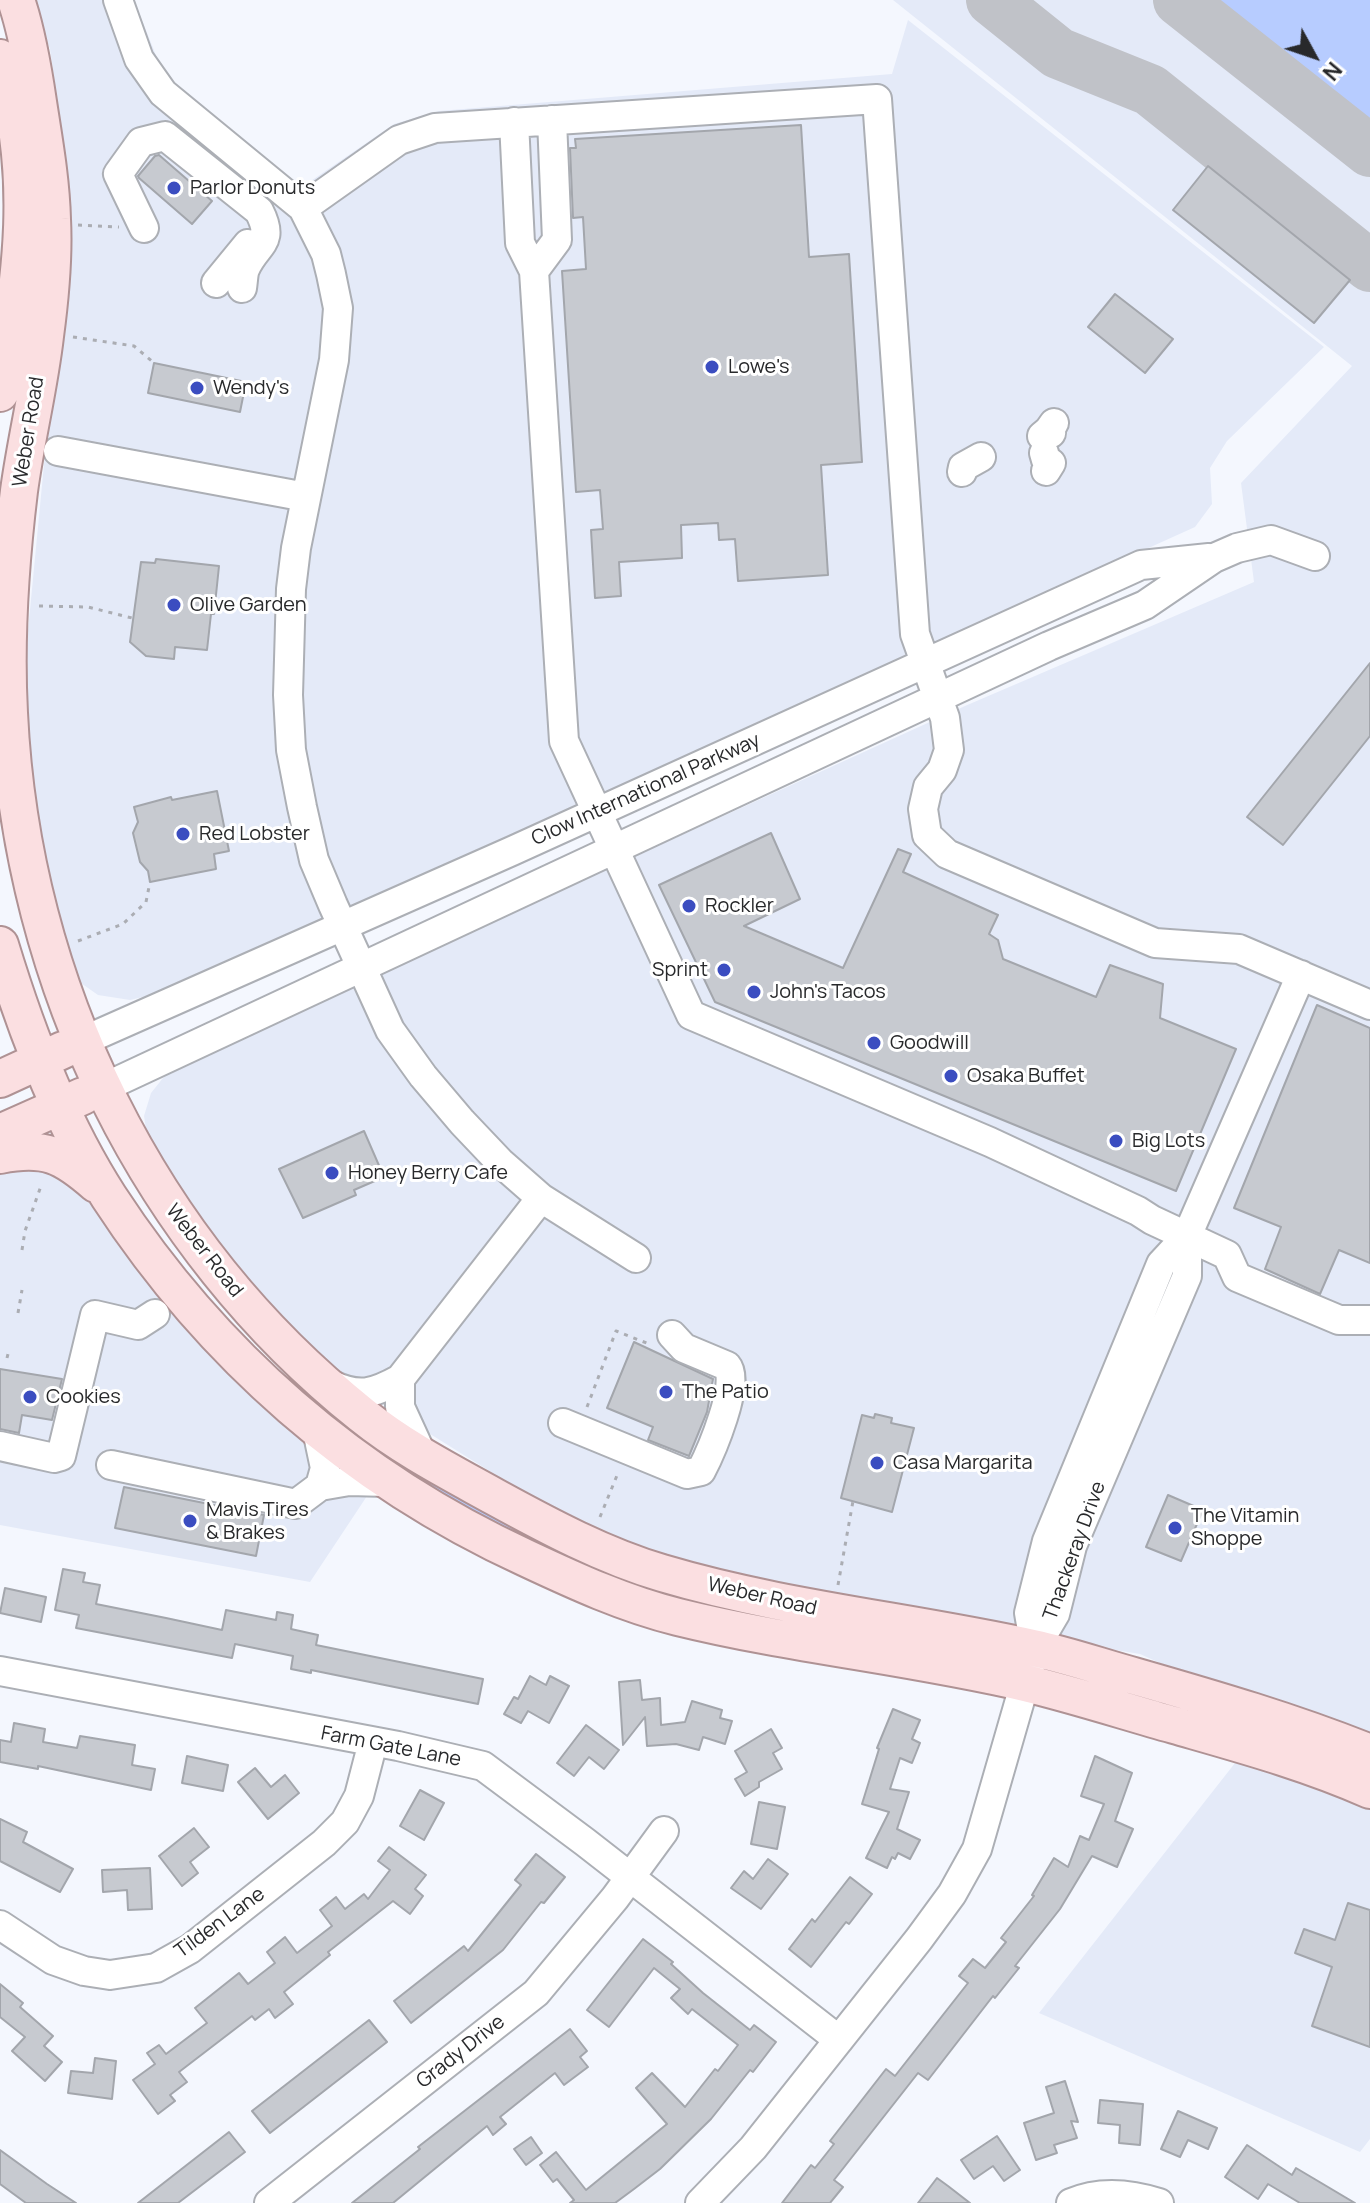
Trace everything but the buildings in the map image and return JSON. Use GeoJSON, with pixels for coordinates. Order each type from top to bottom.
{"type":"FeatureCollection","features":[{"type":"Feature","properties":{"kind":"main road","name":"Weber Road"},"geometry":{"type":"LineString","coordinates":[[16,0],[36,85],[53,224],[45,333],[17,397]]}},
{"type":"Feature","properties":{"kind":"main road","name":"Weber Road"},"geometry":{"type":"LineString","coordinates":[[0,58],[21,158],[24,202],[16,308],[20,486],[8,596],[6,654],[18,806],[30,873],[48,944],[103,1088],[163,1198],[223,1278],[273,1334],[319,1379],[367,1419],[423,1458],[555,1530],[659,1572],[833,1613],[1035,1648],[1250,1709],[1370,1753]]}},
{"type":"Feature","properties":{"kind":"main road","name":"Weber Road"},"geometry":{"type":"LineString","coordinates":[[0,945],[60,1105],[107,1194],[165,1277],[203,1323],[259,1379],[317,1430],[387,1482],[476,1535],[582,1584],[634,1604],[676,1617],[789,1641],[1023,1683],[1260,1750],[1370,1790]]}},
{"type":"Feature","properties":{"kind":"main road"},"geometry":{"type":"LineString","coordinates":[[0,1079],[83,1041]]}},
{"type":"Feature","properties":{"kind":"main road"},"geometry":{"type":"LineString","coordinates":[[0,1133],[103,1088]]}},
{"type":"Feature","properties":{"kind":"main road"},"geometry":{"type":"LineString","coordinates":[[0,1155],[45,1152],[70,1161],[107,1194]]}},
{"type":"Feature","properties":{"kind":"street"},"geometry":{"type":"LineString","coordinates":[[118,0],[139,59],[163,93],[303,208],[326,254],[338,308],[334,360],[291,589],[288,695],[291,750],[314,860],[390,1030],[423,1076],[500,1162],[541,1198],[636,1258]]}},
{"type":"Feature","properties":{"kind":"street"},"geometry":{"type":"LineString","coordinates":[[303,208],[399,140],[435,128],[877,99],[915,634],[945,718],[949,750],[942,770],[928,787],[923,809],[927,835],[947,854],[1155,943],[1239,949],[1370,1005]]}},
{"type":"Feature","properties":{"kind":"street"},"geometry":{"type":"LineString","coordinates":[[534,271],[557,240],[552,120]]}},
{"type":"Feature","properties":{"kind":"street"},"geometry":{"type":"LineString","coordinates":[[514,122],[520,243],[534,271],[564,741],[691,1015],[990,1142],[1227,1255],[1237,1277],[1339,1320],[1370,1320]]}},
{"type":"Feature","properties":{"kind":"street"},"geometry":{"type":"LineString","coordinates":[[144,228],[118,174],[141,142],[165,136],[259,211],[267,227],[264,244],[229,286]]}},
{"type":"Feature","properties":{"kind":"street"},"geometry":{"type":"LineString","coordinates":[[17,397],[58,451],[306,497]]}},
{"type":"Feature","properties":{"kind":"street"},"geometry":{"type":"LineString","coordinates":[[20,486],[58,451]]}},
{"type":"Feature","properties":{"kind":"street","name":"Clow International Parkway"},"geometry":{"type":"LineString","coordinates":[[103,1088],[938,698],[1145,605],[1214,558],[1237,548],[1271,540],[1315,556]]}},
{"type":"Feature","properties":{"kind":"street","name":"Clow International Parkway"},"geometry":{"type":"LineString","coordinates":[[83,1041],[598,812],[1141,565],[1214,558]]}},
{"type":"Feature","properties":{"kind":"street","name":"Thackeray Drive"},"geometry":{"type":"LineString","coordinates":[[700,2203],[753,2148],[839,2040],[952,1894],[977,1849],[1023,1683],[1035,1648],[1055,1614],[1072,1546],[1187,1276],[1187,1236],[1301,975]]}},
{"type":"Feature","properties":{"kind":"street"},"geometry":{"type":"LineString","coordinates":[[319,1379],[347,1392],[362,1393],[377,1392],[400,1379],[541,1198]]}},
{"type":"Feature","properties":{"kind":"street"},"geometry":{"type":"LineString","coordinates":[[0,1446],[54,1458],[61,1456],[95,1315],[138,1325],[155,1314]]}},
{"type":"Feature","properties":{"kind":"street"},"geometry":{"type":"LineString","coordinates":[[575,1417],[627,1450],[687,1474],[695,1475],[701,1471],[733,1381],[732,1371],[727,1366],[666,1341]]}},
{"type":"Feature","properties":{"kind":"street"},"geometry":{"type":"LineString","coordinates":[[400,1379],[400,1407],[423,1458]]}},
{"type":"Feature","properties":{"kind":"street"},"geometry":{"type":"LineString","coordinates":[[317,1430],[325,1468],[320,1486]]}},
{"type":"Feature","properties":{"kind":"street"},"geometry":{"type":"LineString","coordinates":[[111,1465],[296,1504],[320,1486],[349,1481],[387,1482]]}},
{"type":"Feature","properties":{"kind":"street","name":"Farm Gate Lane"},"geometry":{"type":"LineString","coordinates":[[0,1671],[483,1766],[839,2040]]}},
{"type":"Feature","properties":{"kind":"street","name":"Tilden Lane"},"geometry":{"type":"LineString","coordinates":[[0,1925],[53,1960],[84,1971],[110,1975],[156,1968],[190,1949],[324,1843],[345,1822],[359,1796],[373,1742]]}},
{"type":"Feature","properties":{"kind":"street","name":"Grady Drive"},"geometry":{"type":"LineString","coordinates":[[269,2203],[536,1993],[630,1878],[664,1831]]}},
{"type":"Feature","properties":{"kind":"street"},"geometry":{"type":"LineString","coordinates":[[1071,2203],[1107,2195],[1138,2197],[1159,2203]]}},
{"type":"Feature","properties":{"kind":"path"},"geometry":{"type":"LineString","coordinates":[[45,333],[134,346],[154,363]]}},
{"type":"Feature","properties":{"kind":"path"},"geometry":{"type":"LineString","coordinates":[[39,606],[88,607],[132,618]]}},
{"type":"Feature","properties":{"kind":"path"},"geometry":{"type":"LineString","coordinates":[[76,942],[123,924],[146,902],[150,882]]}},
{"type":"Feature","properties":{"kind":"path"},"geometry":{"type":"LineString","coordinates":[[22,1250],[25,1231],[41,1186]]}},
{"type":"Feature","properties":{"kind":"path"},"geometry":{"type":"LineString","coordinates":[[18,1313],[22,1290]]}},
{"type":"Feature","properties":{"kind":"path"},"geometry":{"type":"LineString","coordinates":[[575,1417],[616,1331],[666,1341]]}},
{"type":"Feature","properties":{"kind":"path"},"geometry":{"type":"LineString","coordinates":[[7,1358],[9,1350]]}},
{"type":"Feature","properties":{"kind":"path"},"geometry":{"type":"LineString","coordinates":[[600,1517],[627,1450]]}},
{"type":"Feature","properties":{"kind":"path"},"geometry":{"type":"LineString","coordinates":[[833,1613],[853,1501]]}},
{"type":"Feature","properties":{"kind":"shaded area"},"geometry":{"type":"Polygon","coordinates":[[[31,0],[134,0],[161,68],[180,89],[293,184],[308,183],[394,124],[439,111],[892,74],[908,20],[1324,347],[1227,441],[1210,468],[1212,504],[1195,527],[168,991],[130,1000],[98,995],[78,981],[66,960],[28,809],[21,703],[70,195],[50,49],[31,0]]]}},
{"type":"Feature","properties":{"kind":"shaded area"},"geometry":{"type":"Polygon","coordinates":[[[893,0],[1370,0],[1370,1740],[1218,1689],[1140,1654],[962,1625],[682,1567],[557,1513],[345,1381],[281,1322],[211,1241],[147,1135],[144,1116],[151,1093],[163,1078],[189,1059],[965,706],[1254,582],[1241,483],[1352,366],[893,0]]]}},
{"type":"Feature","properties":{"kind":"shaded area"},"geometry":{"type":"Polygon","coordinates":[[[1199,0],[1370,0],[1370,121],[1351,113],[1199,0]]]}},
{"type":"Feature","properties":{"kind":"shaded area"},"geometry":{"type":"Polygon","coordinates":[[[23,1168],[55,1173],[80,1190],[298,1435],[369,1493],[310,1582],[0,1525],[0,1173],[23,1168]]]}},
{"type":"Feature","properties":{"kind":"shaded area"},"geometry":{"type":"Polygon","coordinates":[[[305,1394],[361,1432],[672,1594],[647,1591],[484,1525],[300,1399],[305,1394]]]}},
{"type":"Feature","properties":{"kind":"shaded area"},"geometry":{"type":"Polygon","coordinates":[[[1235,1763],[1354,1793],[1370,1800],[1370,2139],[1360,2152],[1039,2013],[1235,1763]]]}},
{"type":"Feature","properties":{"kind":"taxiway"},"geometry":{"type":"LineString","coordinates":[[992,0],[1058,53],[1150,90],[1370,266]]}},
{"type":"Feature","properties":{"kind":"taxiway"},"geometry":{"type":"LineString","coordinates":[[1179,0],[1370,151]]}},
{"type":"Feature","properties":{"kind":"place","name":"Parlor Donuts"},"geometry":{"type":"Point","coordinates":[174,188]}},
{"type":"Feature","properties":{"kind":"place","name":"Lowe's"},"geometry":{"type":"Point","coordinates":[712,367]}},
{"type":"Feature","properties":{"kind":"place","name":"Wendy's"},"geometry":{"type":"Point","coordinates":[197,388]}},
{"type":"Feature","properties":{"kind":"place","name":"Olive Garden"},"geometry":{"type":"Point","coordinates":[174,605]}},
{"type":"Feature","properties":{"kind":"place","name":"Red Lobster"},"geometry":{"type":"Point","coordinates":[183,834]}},
{"type":"Feature","properties":{"kind":"place","name":"Rockler"},"geometry":{"type":"Point","coordinates":[689,906]}},
{"type":"Feature","properties":{"kind":"place","name":"Sprint"},"geometry":{"type":"Point","coordinates":[724,970]}},
{"type":"Feature","properties":{"kind":"place","name":"John's Tacos"},"geometry":{"type":"Point","coordinates":[754,992]}},
{"type":"Feature","properties":{"kind":"place","name":"Goodwill"},"geometry":{"type":"Point","coordinates":[874,1043]}},
{"type":"Feature","properties":{"kind":"place","name":"Osaka Buffet"},"geometry":{"type":"Point","coordinates":[951,1076]}},
{"type":"Feature","properties":{"kind":"place","name":"Big Lots"},"geometry":{"type":"Point","coordinates":[1116,1141]}},
{"type":"Feature","properties":{"kind":"place","name":"Honey Berry Cafe"},"geometry":{"type":"Point","coordinates":[332,1173]}},
{"type":"Feature","properties":{"kind":"place","name":"The Patio"},"geometry":{"type":"Point","coordinates":[666,1392]}},
{"type":"Feature","properties":{"kind":"place","name":"Cookies"},"geometry":{"type":"Point","coordinates":[30,1397]}},
{"type":"Feature","properties":{"kind":"place","name":"Casa Margarita"},"geometry":{"type":"Point","coordinates":[877,1463]}},
{"type":"Feature","properties":{"kind":"place","name":"Mavis Tires & Brakes"},"geometry":{"type":"Point","coordinates":[190,1521]}},
{"type":"Feature","properties":{"kind":"place","name":"The Vitamin Shoppe"},"geometry":{"type":"Point","coordinates":[1175,1528]}}]}
